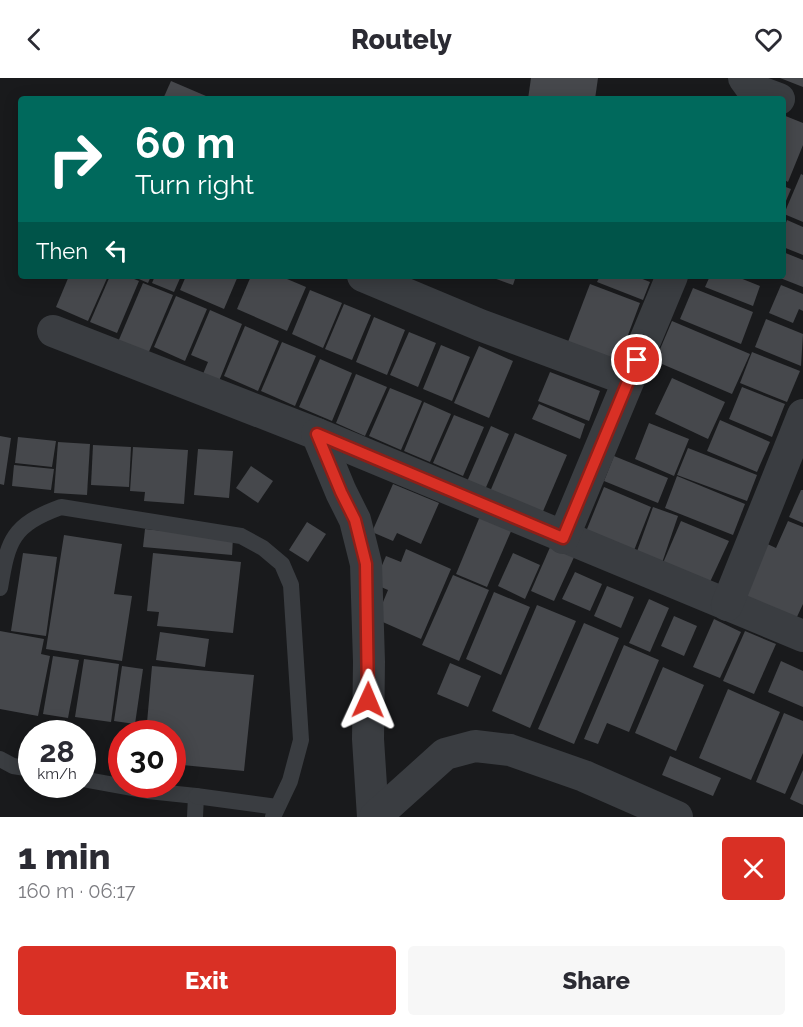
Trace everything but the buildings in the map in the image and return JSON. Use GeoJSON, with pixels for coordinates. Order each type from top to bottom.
{"type":"FeatureCollection","features":[{"type":"Feature","properties":{"kind":"street"},"geometry":{"type":"LineString","coordinates":[[786,102],[803,108]]}},
{"type":"Feature","properties":{"kind":"street"},"geometry":{"type":"LineString","coordinates":[[370,279],[480,325],[628,380]]}},
{"type":"Feature","properties":{"kind":"street"},"geometry":{"type":"LineString","coordinates":[[563,538],[671,279]]}},
{"type":"Feature","properties":{"kind":"street"},"geometry":{"type":"LineString","coordinates":[[53,331],[317,434],[803,636]]}},
{"type":"Feature","properties":{"kind":"street"},"geometry":{"type":"LineString","coordinates":[[727,605],[803,415]]}},
{"type":"Feature","properties":{"kind":"street"},"geometry":{"type":"LineString","coordinates":[[317,434],[355,520],[366,564],[369,662],[368,739],[374,817]]}},
{"type":"Feature","properties":{"kind":"street"},"geometry":{"type":"LineString","coordinates":[[374,817],[445,754],[475,746],[510,750],[584,776],[677,817]]}},
{"type":"Feature","properties":{"kind":"lane"},"geometry":{"type":"LineString","coordinates":[[0,588],[5,556],[15,537],[25,525],[38,516],[61,507],[241,536],[263,548],[282,564],[291,585],[301,740],[290,781],[275,812],[196,796],[148,791],[96,782]]}},
{"type":"Feature","properties":{"kind":"lane"},"geometry":{"type":"LineString","coordinates":[[0,759],[18,767]]}},
{"type":"Feature","properties":{"kind":"lane"},"geometry":{"type":"LineString","coordinates":[[195,817],[196,796]]}},
{"type":"Feature","properties":{"kind":"route"},"geometry":{"type":"LineString","coordinates":[[368,700],[366,564],[355,520],[317,434],[563,538],[637,360]]}}]}
